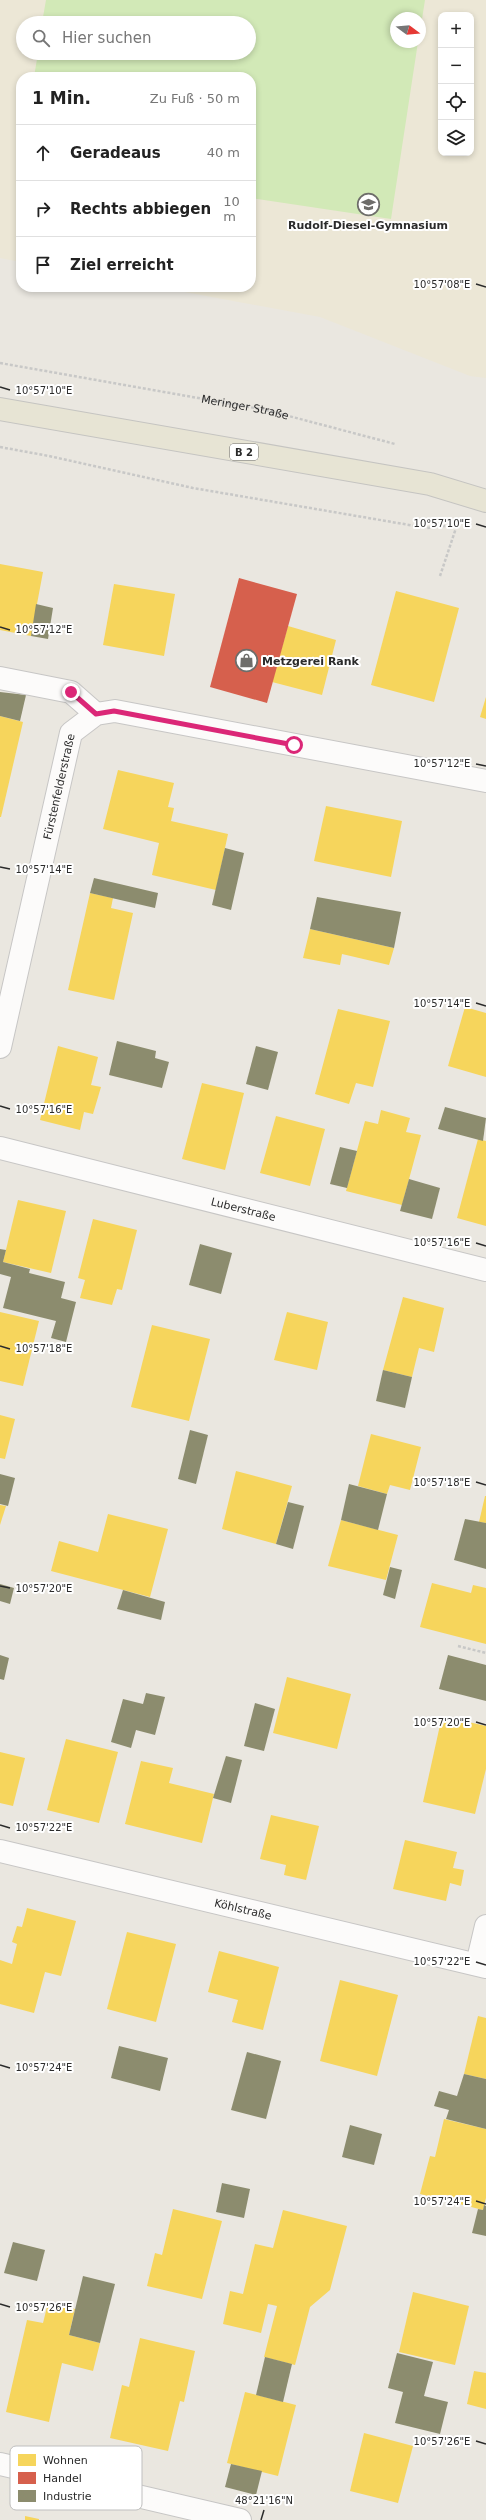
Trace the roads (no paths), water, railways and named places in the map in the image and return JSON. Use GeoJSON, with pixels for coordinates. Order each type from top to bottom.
{"type":"FeatureCollection","features":[{"type":"Feature","properties":{"kind":"main road","name":"B 2"},"geometry":{"type":"LineString","coordinates":[[0,409],[430,484],[486,501]]}},
{"type":"Feature","properties":{"kind":"street"},"geometry":{"type":"LineString","coordinates":[[0,678],[71,692],[96,714]]}},
{"type":"Feature","properties":{"kind":"street","name":"Fürstenfelderstraße"},"geometry":{"type":"LineString","coordinates":[[0,1047],[71,733],[96,714],[114,711],[486,781]]}},
{"type":"Feature","properties":{"kind":"street","name":"Luberstraße"},"geometry":{"type":"LineString","coordinates":[[0,1148],[486,1270]]}},
{"type":"Feature","properties":{"kind":"street","name":"Köhlstraße"},"geometry":{"type":"LineString","coordinates":[[0,1851],[481,1966]]}},
{"type":"Feature","properties":{"kind":"street"},"geometry":{"type":"LineString","coordinates":[[481,1966],[486,1926]]}},
{"type":"Feature","properties":{"kind":"street"},"geometry":{"type":"LineString","coordinates":[[0,2464],[10,2466]]}},
{"type":"Feature","properties":{"kind":"street"},"geometry":{"type":"LineString","coordinates":[[142,2497],[240,2520]]}},
{"type":"Feature","properties":{"kind":"place","name":"Rudolf-Diesel-Gymnasium"},"geometry":{"type":"Point","coordinates":[368,205]}},
{"type":"Feature","properties":{"kind":"place","name":"Metzgerei Rank"},"geometry":{"type":"Point","coordinates":[247,661]}}]}
